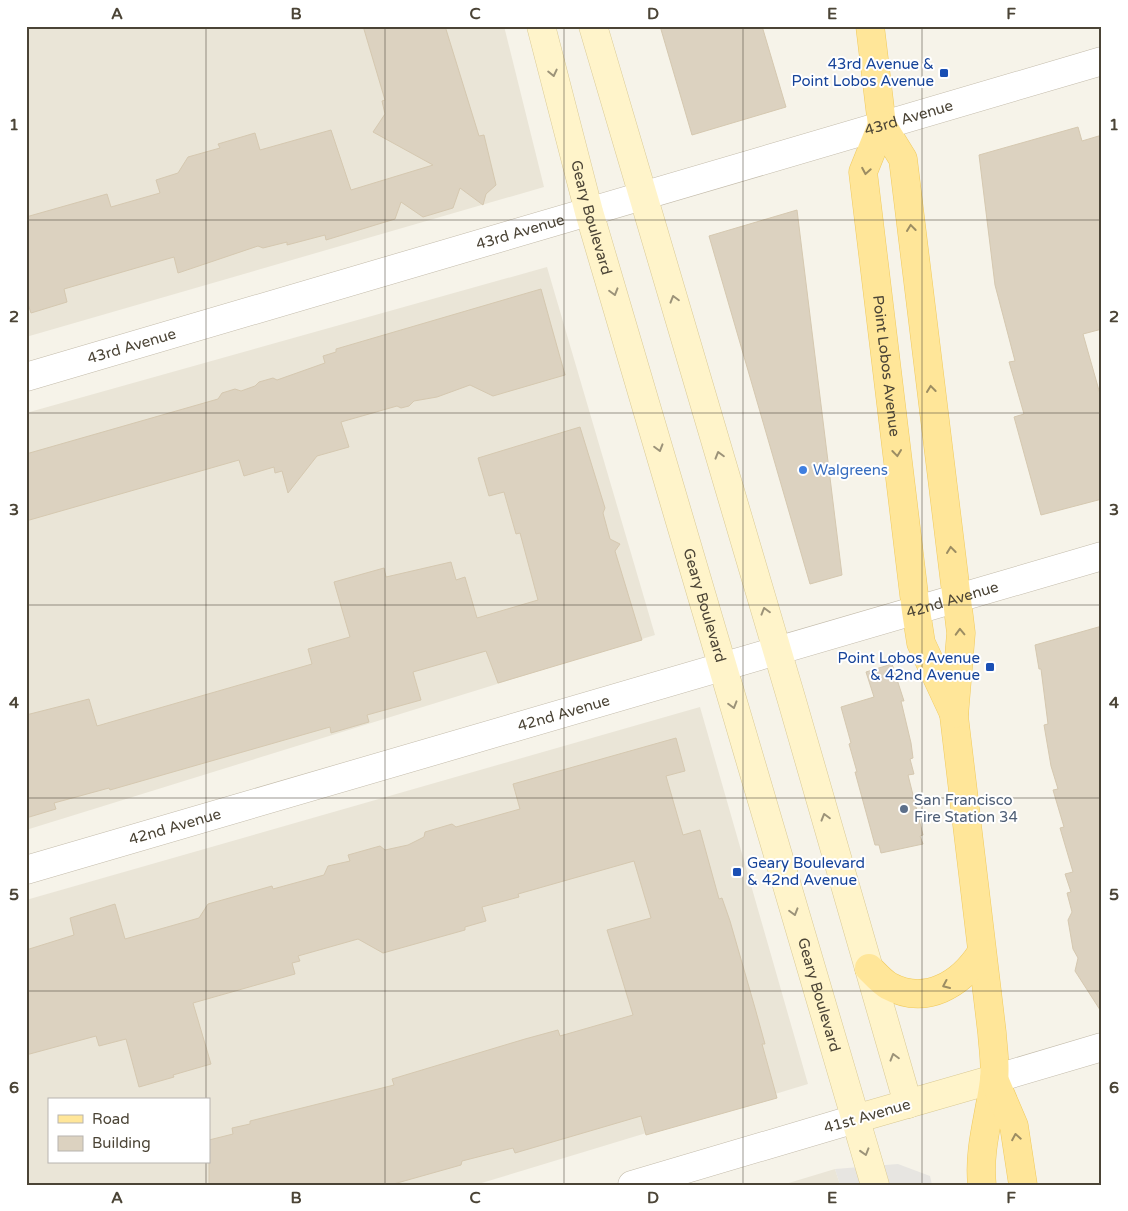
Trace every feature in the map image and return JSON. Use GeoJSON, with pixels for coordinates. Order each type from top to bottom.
{"type":"FeatureCollection","features":[{"type":"Feature","properties":{"kind":"main road","name":"Point Lobos Avenue"},"geometry":{"type":"LineString","coordinates":[[870,26],[882,125],[903,159],[957,598]]}},
{"type":"Feature","properties":{"kind":"main road","name":"Point Lobos Avenue"},"geometry":{"type":"LineString","coordinates":[[882,125],[864,172],[916,611]]}},
{"type":"Feature","properties":{"kind":"main road"},"geometry":{"type":"LineString","coordinates":[[957,598],[961,633],[954,716],[992,1034],[994,1078],[980,1168],[982,1185]]}},
{"type":"Feature","properties":{"kind":"main road"},"geometry":{"type":"LineString","coordinates":[[916,611],[921,643],[954,716]]}},
{"type":"Feature","properties":{"kind":"main road"},"geometry":{"type":"LineString","coordinates":[[868,968],[887,985],[902,992],[930,992],[960,979],[971,969],[981,953]]}},
{"type":"Feature","properties":{"kind":"main road"},"geometry":{"type":"LineString","coordinates":[[994,1078],[1014,1126],[1024,1185]]}},
{"type":"Feature","properties":{"kind":"street","name":"Geary Boulevard"},"geometry":{"type":"LineString","coordinates":[[541,26],[589,212],[875,1185]]}},
{"type":"Feature","properties":{"kind":"street"},"geometry":{"type":"LineString","coordinates":[[593,26],[908,1104]]}},
{"type":"Feature","properties":{"kind":"street","name":"43rd Avenue"},"geometry":{"type":"LineString","coordinates":[[26,377],[1102,62]]}},
{"type":"Feature","properties":{"kind":"street","name":"42nd Avenue"},"geometry":{"type":"LineString","coordinates":[[26,870],[1102,556]]}},
{"type":"Feature","properties":{"kind":"street","name":"41st Avenue"},"geometry":{"type":"LineString","coordinates":[[632,1185],[1102,1047]]}},
{"type":"Feature","properties":{"kind":"shaded area"},"geometry":{"type":"Polygon","coordinates":[[[26,26],[504,26],[544,187],[26,337],[26,26]]]}},
{"type":"Feature","properties":{"kind":"shaded area"},"geometry":{"type":"Polygon","coordinates":[[[547,267],[655,635],[26,830],[26,413],[547,267]]]}},
{"type":"Feature","properties":{"kind":"shaded area"},"geometry":{"type":"Polygon","coordinates":[[[700,707],[808,1084],[475,1185],[26,1185],[26,900],[700,707]]]}},
{"type":"Feature","properties":{"kind":"shaded area"},"geometry":{"type":"Polygon","coordinates":[[[898,1164],[930,1176],[932,1185],[840,1185],[835,1169],[898,1164]]]}},
{"type":"Feature","properties":{"kind":"shaded area"},"geometry":{"type":"Polygon","coordinates":[[[835,1169],[840,1185],[782,1185],[835,1169]]]}},
{"type":"Feature","properties":{"kind":"building"},"geometry":{"type":"Polygon","coordinates":[[[363,26],[445,26],[479,136],[484,135],[496,185],[486,194],[483,205],[460,188],[453,208],[423,217],[401,202],[395,219],[326,240],[325,235],[287,245],[287,242],[263,248],[258,246],[178,273],[174,257],[64,289],[67,302],[31,313],[26,298],[26,217],[107,194],[111,207],[160,193],[156,180],[178,173],[188,157],[220,148],[218,144],[255,133],[260,150],[331,130],[351,190],[433,165],[373,132],[385,114],[382,101],[385,100],[363,26]]]}},
{"type":"Feature","properties":{"kind":"building"},"geometry":{"type":"Polygon","coordinates":[[[660,26],[762,26],[786,107],[692,135],[660,26]]]}},
{"type":"Feature","properties":{"kind":"building"},"geometry":{"type":"Polygon","coordinates":[[[1078,127],[1082,141],[1102,135],[1102,329],[1083,334],[1102,401],[1102,499],[1041,515],[1014,417],[1024,414],[1009,362],[1015,361],[995,285],[979,155],[1078,127]]]}},
{"type":"Feature","properties":{"kind":"building","name":"Walgreens"},"geometry":{"type":"Polygon","coordinates":[[[797,210],[842,575],[810,584],[709,236],[797,210]]]}},
{"type":"Feature","properties":{"kind":"building"},"geometry":{"type":"Polygon","coordinates":[[[541,289],[565,375],[493,396],[470,385],[437,397],[414,401],[409,406],[401,408],[397,406],[341,422],[349,447],[317,456],[288,493],[282,471],[275,473],[274,467],[244,476],[239,460],[26,521],[26,454],[218,399],[222,393],[235,389],[241,391],[255,386],[259,382],[273,378],[277,380],[325,363],[323,356],[336,352],[336,349],[541,289]]]}},
{"type":"Feature","properties":{"kind":"building"},"geometry":{"type":"Polygon","coordinates":[[[580,427],[605,508],[603,513],[610,539],[620,544],[615,551],[642,640],[498,683],[486,651],[413,672],[421,700],[367,715],[369,722],[331,733],[330,727],[110,790],[109,788],[54,803],[56,809],[26,818],[26,715],[89,699],[97,726],[312,664],[308,649],[350,637],[334,582],[384,568],[386,577],[451,562],[456,580],[465,577],[477,618],[538,600],[520,533],[516,534],[504,492],[489,496],[478,458],[580,427]]]}},
{"type":"Feature","properties":{"kind":"building"},"geometry":{"type":"Polygon","coordinates":[[[1102,626],[1102,1013],[1075,971],[1078,958],[1073,949],[1068,920],[1072,912],[1067,893],[1071,892],[1065,874],[1073,872],[1060,828],[1064,827],[1053,790],[1058,789],[1051,766],[1044,725],[1048,724],[1041,669],[1039,669],[1035,645],[1102,626]]]}},
{"type":"Feature","properties":{"kind":"building"},"geometry":{"type":"Polygon","coordinates":[[[892,664],[904,701],[901,701],[911,743],[913,758],[910,759],[914,774],[908,775],[923,835],[920,836],[923,844],[881,853],[879,845],[875,845],[855,772],[857,772],[849,744],[851,743],[841,707],[874,697],[866,672],[892,664]]]}},
{"type":"Feature","properties":{"kind":"building"},"geometry":{"type":"Polygon","coordinates":[[[676,738],[685,771],[666,776],[683,835],[700,830],[719,899],[722,898],[730,921],[755,1008],[765,1044],[762,1044],[777,1098],[646,1135],[641,1116],[515,1153],[513,1148],[462,1161],[461,1165],[390,1185],[209,1185],[210,1140],[233,1134],[232,1128],[250,1124],[250,1121],[394,1085],[392,1079],[525,1039],[558,1030],[560,1036],[633,1015],[607,930],[651,918],[634,861],[518,894],[519,897],[482,907],[486,921],[465,927],[465,930],[383,953],[358,939],[298,956],[300,961],[292,963],[295,974],[193,1003],[211,1064],[173,1075],[174,1077],[139,1087],[126,1039],[99,1046],[96,1036],[26,1055],[26,950],[74,935],[70,918],[115,904],[125,939],[199,918],[208,904],[272,886],[273,889],[324,875],[328,866],[350,861],[348,855],[380,846],[385,850],[408,845],[424,837],[425,832],[452,824],[456,827],[520,809],[513,784],[676,738]]]}},
{"type":"Feature","properties":{"kind":"place","name":"43rd Avenue & Point Lobos Avenue"},"geometry":{"type":"Point","coordinates":[944,73]}},
{"type":"Feature","properties":{"kind":"place","name":"Walgreens"},"geometry":{"type":"Point","coordinates":[803,470]}},
{"type":"Feature","properties":{"kind":"place","name":"Point Lobos Avenue & 42nd Avenue"},"geometry":{"type":"Point","coordinates":[990,667]}},
{"type":"Feature","properties":{"kind":"place","name":"San Francisco Fire Station 34"},"geometry":{"type":"Point","coordinates":[904,809]}},
{"type":"Feature","properties":{"kind":"place","name":"Geary Boulevard & 42nd Avenue"},"geometry":{"type":"Point","coordinates":[737,872]}}]}
